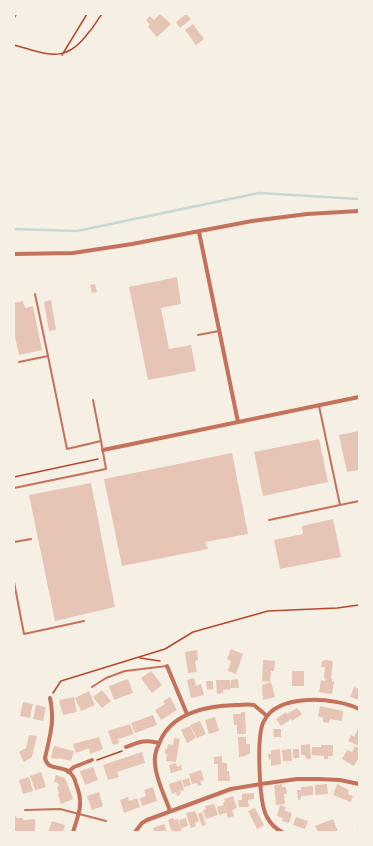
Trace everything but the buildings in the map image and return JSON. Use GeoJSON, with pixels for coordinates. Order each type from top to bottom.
{"type":"FeatureCollection","features":[{"type":"Feature","properties":{"kind":"street"},"geometry":{"type":"LineString","coordinates":[[14,254],[73,253],[132,244],[252,221],[359,211]]}},
{"type":"Feature","properties":{"kind":"street"},"geometry":{"type":"LineString","coordinates":[[199,232],[238,422]]}},
{"type":"Feature","properties":{"kind":"street"},"geometry":{"type":"LineString","coordinates":[[103,450],[359,397]]}},
{"type":"Feature","properties":{"kind":"street"},"geometry":{"type":"LineString","coordinates":[[167,666],[187,714]]}},
{"type":"Feature","properties":{"kind":"street"},"geometry":{"type":"LineString","coordinates":[[50,698],[53,721],[45,758],[46,761],[52,766],[68,772],[74,779],[80,795],[81,804],[73,832]]}},
{"type":"Feature","properties":{"kind":"street"},"geometry":{"type":"LineString","coordinates":[[282,832],[277,831],[267,817],[262,802],[260,735],[262,725],[267,716],[285,704],[313,700],[332,701],[359,709]]}},
{"type":"Feature","properties":{"kind":"street"},"geometry":{"type":"LineString","coordinates":[[170,811],[155,766],[159,743],[168,727],[187,714],[220,706],[250,704],[257,707],[267,716]]}},
{"type":"Feature","properties":{"kind":"street"},"geometry":{"type":"LineString","coordinates":[[126,747],[147,740],[159,743]]}},
{"type":"Feature","properties":{"kind":"street"},"geometry":{"type":"LineString","coordinates":[[68,772],[74,767],[92,760]]}},
{"type":"Feature","properties":{"kind":"street"},"geometry":{"type":"LineString","coordinates":[[135,832],[142,823],[147,820],[231,789],[307,779],[340,780],[359,784]]}},
{"type":"Feature","properties":{"kind":"lane"},"geometry":{"type":"LineString","coordinates":[[34,294],[67,449],[101,441]]}},
{"type":"Feature","properties":{"kind":"lane"},"geometry":{"type":"LineString","coordinates":[[198,335],[219,331]]}},
{"type":"Feature","properties":{"kind":"lane"},"geometry":{"type":"LineString","coordinates":[[19,362],[48,356]]}},
{"type":"Feature","properties":{"kind":"lane"},"geometry":{"type":"LineString","coordinates":[[14,488],[106,469],[93,400]]}},
{"type":"Feature","properties":{"kind":"lane"},"geometry":{"type":"LineString","coordinates":[[319,405],[340,505]]}},
{"type":"Feature","properties":{"kind":"lane"},"geometry":{"type":"LineString","coordinates":[[269,520],[359,501]]}},
{"type":"Feature","properties":{"kind":"lane"},"geometry":{"type":"LineString","coordinates":[[14,542],[31,539]]}},
{"type":"Feature","properties":{"kind":"lane"},"geometry":{"type":"LineString","coordinates":[[14,582],[24,634],[84,621]]}},
{"type":"Feature","properties":{"kind":"lane"},"geometry":{"type":"LineString","coordinates":[[92,687],[106,678],[125,671],[167,666]]}},
{"type":"Feature","properties":{"kind":"lane"},"geometry":{"type":"LineString","coordinates":[[25,810],[60,809],[106,821]]}},
{"type":"Feature","properties":{"kind":"path"},"geometry":{"type":"LineString","coordinates":[[62,55],[88,14]]}},
{"type":"Feature","properties":{"kind":"path"},"geometry":{"type":"LineString","coordinates":[[14,45],[48,54],[62,55],[70,52],[78,46],[102,14]]}},
{"type":"Feature","properties":{"kind":"path"},"geometry":{"type":"LineString","coordinates":[[14,477],[98,460],[103,450]]}},
{"type":"Feature","properties":{"kind":"path"},"geometry":{"type":"LineString","coordinates":[[50,698],[60,681],[165,649],[194,632],[268,611],[337,608],[359,605]]}},
{"type":"Feature","properties":{"kind":"path"},"geometry":{"type":"LineString","coordinates":[[138,658],[164,662],[167,666]]}},
{"type":"Feature","properties":{"kind":"path"},"geometry":{"type":"LineString","coordinates":[[92,760],[100,760],[120,752],[126,747]]}},
{"type":"Feature","properties":{"kind":"waterway"},"geometry":{"type":"LineString","coordinates":[[14,229],[77,231],[259,193],[359,199]]}}]}
